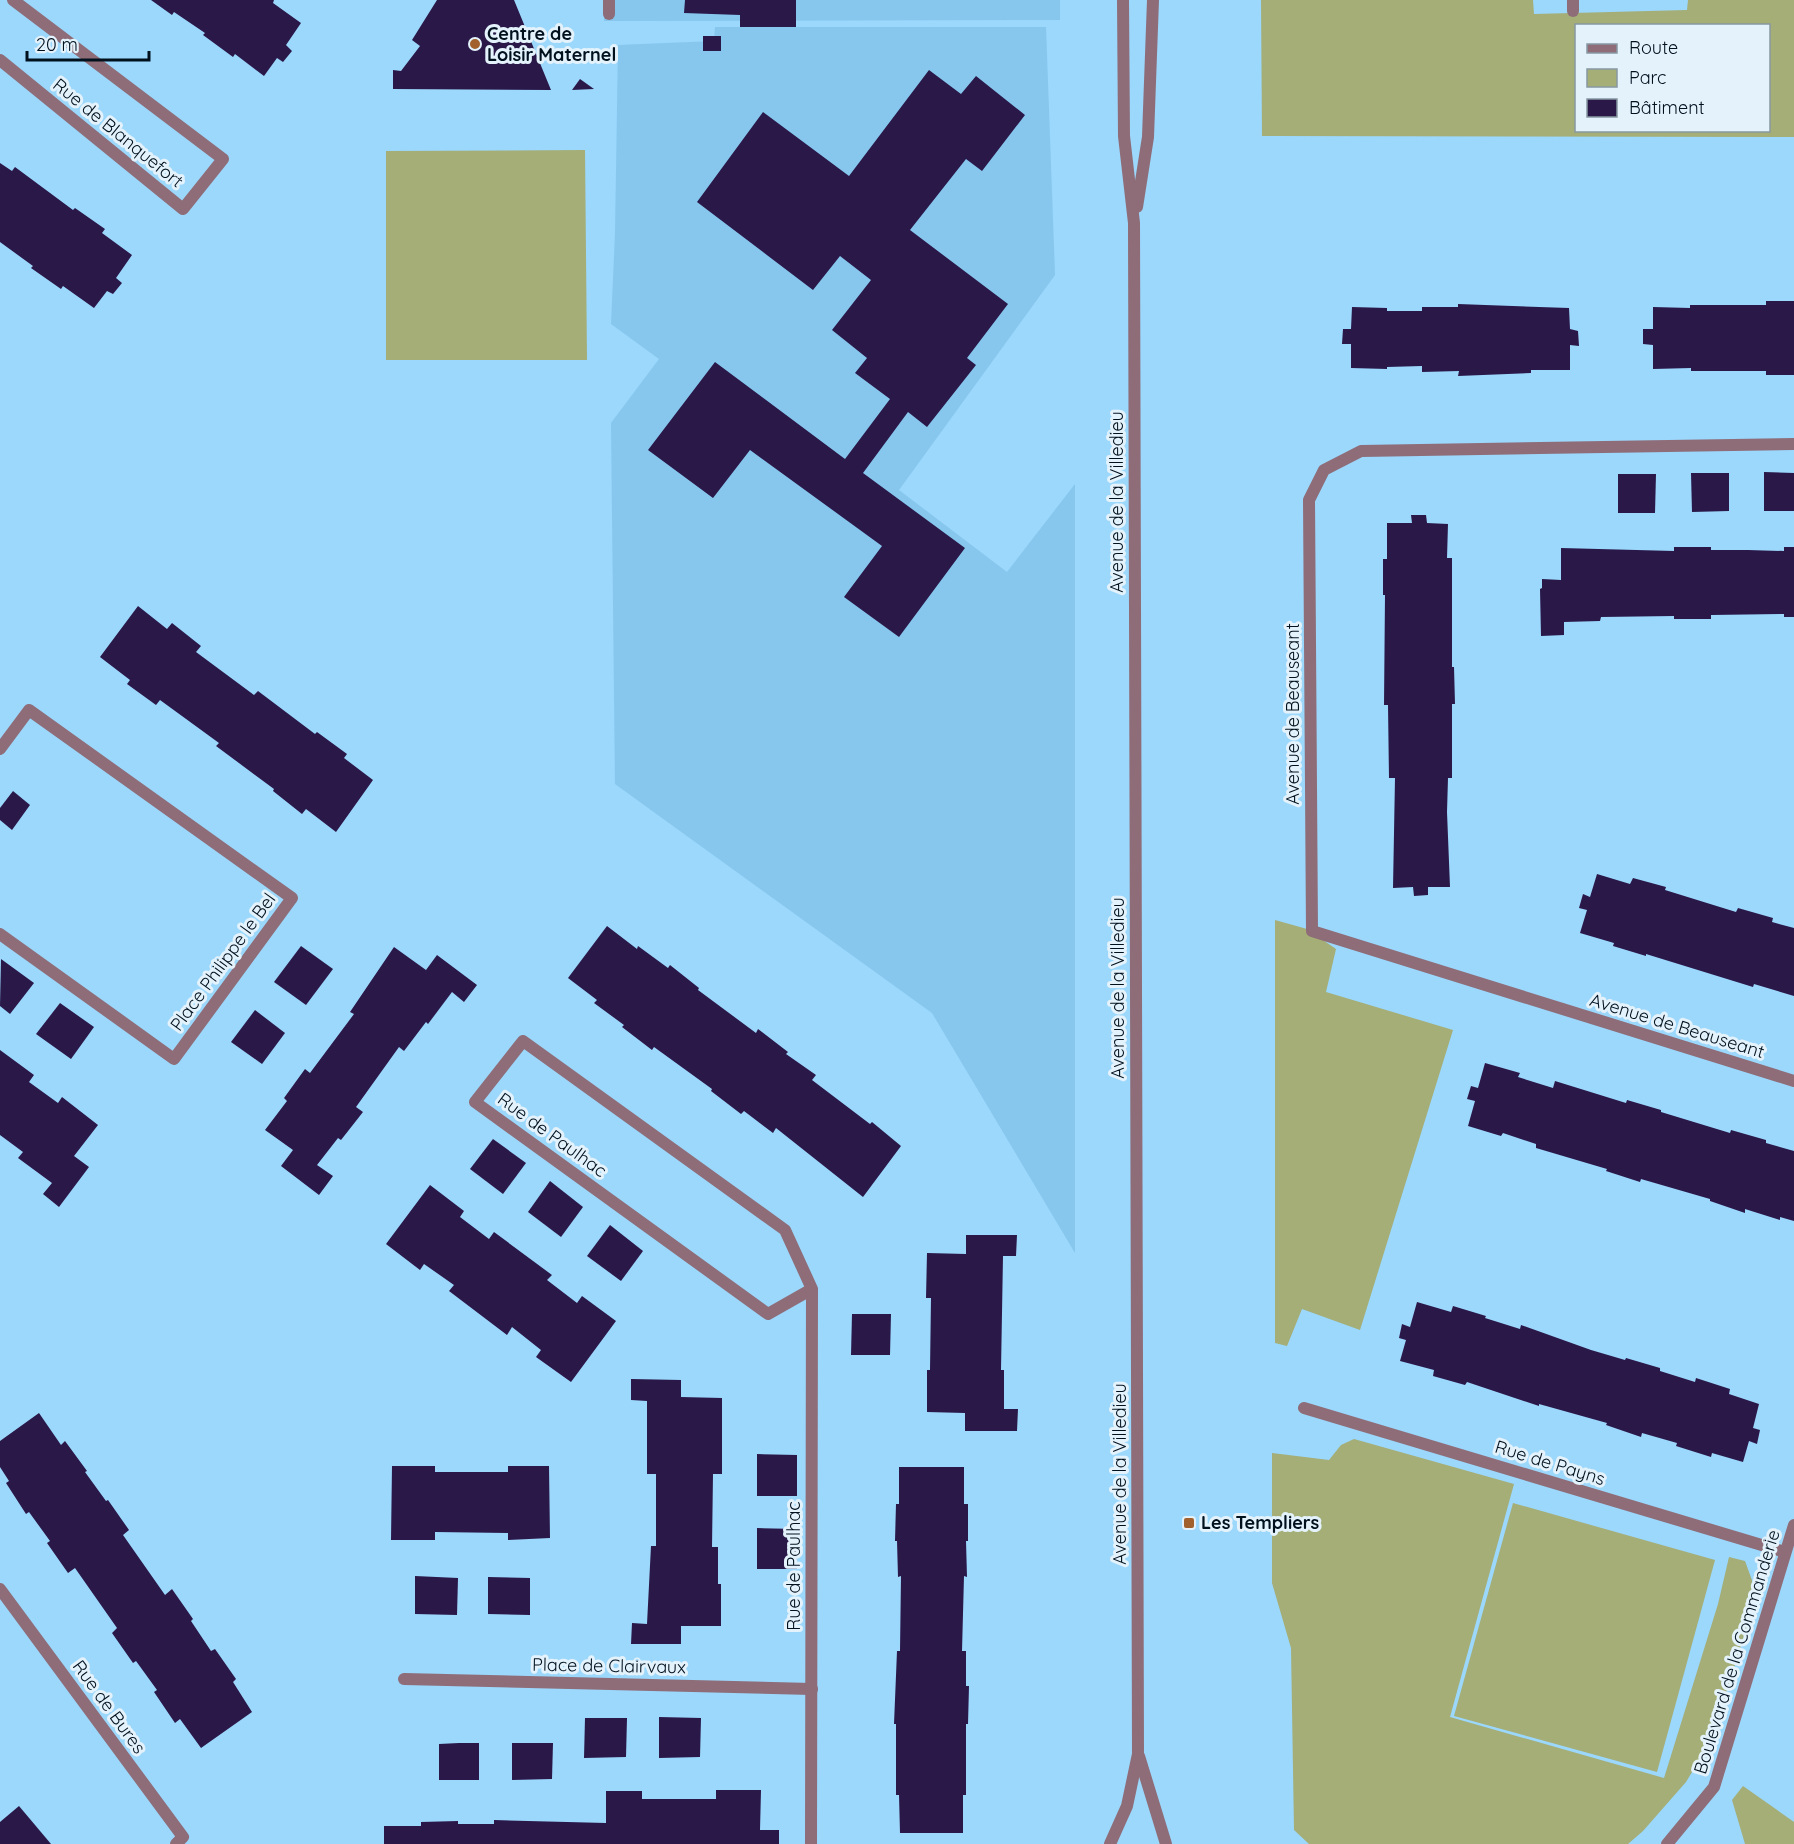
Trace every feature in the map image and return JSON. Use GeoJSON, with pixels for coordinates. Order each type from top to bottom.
{"type":"FeatureCollection","features":[{"type":"Feature","properties":{"kind":"street","name":"Rue de Blanquefort"},"geometry":{"type":"LineString","coordinates":[[0,60],[183,209],[223,159],[13,0]]}},
{"type":"Feature","properties":{"kind":"street"},"geometry":{"type":"LineString","coordinates":[[609,0],[609,14]]}},
{"type":"Feature","properties":{"kind":"street","name":"Avenue de la Villedieu"},"geometry":{"type":"LineString","coordinates":[[1110,1844],[1126,1806],[1138,1754],[1134,223],[1124,136],[1123,0]]}},
{"type":"Feature","properties":{"kind":"street","name":"Avenue de la Villedieu"},"geometry":{"type":"LineString","coordinates":[[1134,223],[1148,137],[1153,0]]}},
{"type":"Feature","properties":{"kind":"street","name":"Avenue de Beauseant"},"geometry":{"type":"LineString","coordinates":[[1794,444],[1361,451],[1324,470],[1309,500],[1312,931],[1794,1081]]}},
{"type":"Feature","properties":{"kind":"street","name":"Place Philippe le Bel"},"geometry":{"type":"LineString","coordinates":[[0,749],[29,710],[292,898],[174,1059],[0,934]]}},
{"type":"Feature","properties":{"kind":"street","name":"Rue de Paulhac"},"geometry":{"type":"LineString","coordinates":[[811,1844],[812,1289],[785,1230],[523,1041],[475,1102],[768,1314],[812,1289]]}},
{"type":"Feature","properties":{"kind":"street","name":"Rue de Payns"},"geometry":{"type":"LineString","coordinates":[[1304,1408],[1785,1552]]}},
{"type":"Feature","properties":{"kind":"street","name":"Boulevard de la Commanderie"},"geometry":{"type":"LineString","coordinates":[[1667,1844],[1714,1787],[1794,1525]]}},
{"type":"Feature","properties":{"kind":"street","name":"Rue de Bures"},"geometry":{"type":"LineString","coordinates":[[0,1589],[183,1838],[176,1844]]}},
{"type":"Feature","properties":{"kind":"street","name":"Place de Clairvaux"},"geometry":{"type":"LineString","coordinates":[[404,1679],[813,1689]]}},
{"type":"Feature","properties":{"kind":"street","name":"Avenue de la Villedieu"},"geometry":{"type":"LineString","coordinates":[[1138,1754],[1166,1844]]}},
{"type":"Feature","properties":{"kind":"shaded area"},"geometry":{"type":"Polygon","coordinates":[[[604,0],[1060,0],[1060,20],[604,21],[604,0]]]}},
{"type":"Feature","properties":{"kind":"shaded area"},"geometry":{"type":"Polygon","coordinates":[[[715,27],[1046,27],[1055,275],[899,490],[1007,572],[1075,484],[1075,1253],[932,1013],[615,784],[611,423],[659,359],[611,324],[618,45],[714,41],[715,27]]]}},
{"type":"Feature","properties":{"kind":"green space"},"geometry":{"type":"Polygon","coordinates":[[[1261,0],[1533,0],[1534,14],[1687,10],[1688,0],[1794,0],[1794,137],[1262,136],[1261,0]]]}},
{"type":"Feature","properties":{"kind":"green space"},"geometry":{"type":"Polygon","coordinates":[[[585,150],[587,360],[386,360],[386,151],[585,150]]]}},
{"type":"Feature","properties":{"kind":"green space"},"geometry":{"type":"Polygon","coordinates":[[[1275,920],[1307,929],[1336,949],[1326,992],[1453,1030],[1360,1330],[1302,1309],[1287,1346],[1275,1343],[1275,920]]]}},
{"type":"Feature","properties":{"kind":"green space"},"geometry":{"type":"Polygon","coordinates":[[[1354,1439],[1514,1484],[1450,1717],[1664,1778],[1718,1604],[1729,1557],[1745,1561],[1757,1594],[1712,1739],[1686,1782],[1643,1831],[1628,1844],[1309,1844],[1294,1830],[1291,1648],[1272,1583],[1272,1453],[1329,1460],[1341,1445],[1354,1439]]]}},
{"type":"Feature","properties":{"kind":"green space"},"geometry":{"type":"Polygon","coordinates":[[[1513,1503],[1715,1560],[1657,1772],[1454,1716],[1513,1503]]]}},
{"type":"Feature","properties":{"kind":"green space"},"geometry":{"type":"Polygon","coordinates":[[[1743,1786],[1794,1822],[1794,1844],[1745,1844],[1732,1800],[1743,1786]]]}},
{"type":"Feature","properties":{"kind":"building"},"geometry":{"type":"Polygon","coordinates":[[[151,0],[274,0],[273,3],[301,23],[286,45],[292,51],[283,62],[277,58],[264,76],[235,54],[233,57],[203,35],[205,33],[174,12],[172,15],[151,0]]]}},
{"type":"Feature","properties":{"kind":"building","name":"Centre de Loisir Maternel"},"geometry":{"type":"Polygon","coordinates":[[[437,0],[514,0],[551,90],[393,89],[393,70],[401,71],[420,46],[412,40],[437,0]]]}},
{"type":"Feature","properties":{"kind":"building"},"geometry":{"type":"Polygon","coordinates":[[[685,0],[796,0],[796,27],[740,27],[740,15],[684,13],[685,0]]]}},
{"type":"Feature","properties":{"kind":"building"},"geometry":{"type":"Polygon","coordinates":[[[703,36],[721,36],[721,51],[703,51],[703,36]]]}},
{"type":"Feature","properties":{"kind":"building"},"geometry":{"type":"Polygon","coordinates":[[[929,70],[961,94],[976,76],[1025,115],[982,171],[966,159],[910,230],[1008,304],[967,358],[976,365],[927,427],[908,412],[863,473],[965,548],[899,637],[844,597],[882,546],[750,450],[713,498],[648,450],[715,362],[845,459],[890,399],[855,373],[867,358],[832,330],[871,280],[840,256],[813,290],[697,202],[763,112],[849,176],[929,70]]]}},
{"type":"Feature","properties":{"kind":"building"},"geometry":{"type":"Polygon","coordinates":[[[580,79],[594,89],[572,90],[580,79]]]}},
{"type":"Feature","properties":{"kind":"building"},"geometry":{"type":"Polygon","coordinates":[[[0,163],[12,171],[15,167],[73,210],[75,208],[105,229],[102,233],[132,255],[116,278],[122,283],[113,294],[107,291],[94,308],[63,286],[61,289],[31,268],[33,266],[0,242],[0,163]]]}},
{"type":"Feature","properties":{"kind":"building"},"geometry":{"type":"Polygon","coordinates":[[[1766,301],[1794,301],[1794,375],[1766,375],[1766,371],[1653,369],[1653,345],[1643,344],[1643,329],[1653,329],[1653,307],[1766,305],[1766,301]]]}},
{"type":"Feature","properties":{"kind":"building"},"geometry":{"type":"Polygon","coordinates":[[[1458,304],[1569,308],[1570,329],[1578,331],[1579,346],[1570,345],[1570,370],[1531,370],[1531,373],[1458,376],[1459,371],[1422,372],[1422,366],[1387,367],[1387,369],[1351,368],[1351,344],[1342,344],[1343,329],[1351,329],[1352,307],[1387,308],[1387,311],[1422,311],[1422,307],[1458,307],[1458,304]]]}},
{"type":"Feature","properties":{"kind":"building"},"geometry":{"type":"Polygon","coordinates":[[[1764,472],[1794,473],[1794,511],[1764,511],[1764,472]]]}},
{"type":"Feature","properties":{"kind":"building"},"geometry":{"type":"Polygon","coordinates":[[[1691,473],[1729,473],[1729,511],[1692,512],[1691,473]]]}},
{"type":"Feature","properties":{"kind":"building"},"geometry":{"type":"Polygon","coordinates":[[[1618,474],[1656,474],[1655,513],[1618,513],[1618,474]]]}},
{"type":"Feature","properties":{"kind":"building"},"geometry":{"type":"Polygon","coordinates":[[[1411,515],[1426,515],[1427,523],[1448,524],[1447,558],[1452,558],[1452,667],[1454,667],[1455,704],[1452,704],[1452,778],[1448,778],[1447,812],[1450,887],[1428,887],[1428,895],[1414,896],[1413,887],[1393,888],[1395,778],[1389,778],[1388,705],[1384,705],[1385,595],[1383,595],[1383,559],[1387,559],[1387,523],[1412,523],[1411,515]]]}},
{"type":"Feature","properties":{"kind":"building"},"geometry":{"type":"Polygon","coordinates":[[[1674,547],[1784,551],[1784,547],[1794,547],[1794,617],[1784,617],[1784,614],[1711,615],[1711,619],[1674,619],[1674,616],[1601,617],[1600,621],[1564,622],[1564,635],[1541,636],[1540,589],[1542,579],[1561,580],[1561,548],[1674,551],[1674,547]]]}},
{"type":"Feature","properties":{"kind":"building"},"geometry":{"type":"Polygon","coordinates":[[[138,606],[167,629],[172,623],[201,646],[196,652],[254,695],[258,691],[315,734],[317,732],[347,754],[344,758],[373,780],[336,832],[306,809],[302,814],[273,791],[274,789],[216,746],[219,743],[160,700],[156,705],[127,684],[130,680],[100,657],[138,606]]]}},
{"type":"Feature","properties":{"kind":"building"},"geometry":{"type":"Polygon","coordinates":[[[13,791],[30,805],[12,830],[0,820],[0,808],[13,791]]]}},
{"type":"Feature","properties":{"kind":"building"},"geometry":{"type":"Polygon","coordinates":[[[1597,874],[1630,884],[1633,878],[1666,887],[1665,890],[1736,912],[1738,908],[1773,918],[1772,922],[1794,928],[1794,996],[1754,984],[1753,987],[1646,954],[1646,956],[1580,933],[1587,910],[1579,908],[1583,894],[1590,897],[1597,874]]]}},
{"type":"Feature","properties":{"kind":"building"},"geometry":{"type":"Polygon","coordinates":[[[607,926],[637,949],[638,946],[668,968],[670,965],[699,988],[698,990],[756,1033],[758,1029],[788,1052],[786,1054],[816,1075],[812,1080],[870,1124],[872,1122],[901,1146],[863,1197],[776,1128],[773,1133],[744,1111],[741,1114],[711,1091],[712,1089],[654,1047],[652,1050],[594,1003],[597,1000],[568,978],[607,926]]]}},
{"type":"Feature","properties":{"kind":"building"},"geometry":{"type":"Polygon","coordinates":[[[301,946],[333,969],[306,1005],[274,982],[301,946]]]}},
{"type":"Feature","properties":{"kind":"building"},"geometry":{"type":"Polygon","coordinates":[[[394,947],[426,970],[437,955],[477,985],[464,1002],[452,992],[404,1051],[399,1047],[356,1107],[363,1112],[341,1140],[338,1138],[317,1165],[333,1176],[319,1195],[281,1166],[293,1150],[265,1130],[287,1101],[284,1098],[305,1069],[310,1073],[354,1014],[350,1012],[394,947]]]}},
{"type":"Feature","properties":{"kind":"building"},"geometry":{"type":"Polygon","coordinates":[[[1,959],[34,983],[10,1014],[0,1006],[1,959]]]}},
{"type":"Feature","properties":{"kind":"building"},"geometry":{"type":"Polygon","coordinates":[[[60,1003],[94,1027],[71,1059],[36,1034],[60,1003]]]}},
{"type":"Feature","properties":{"kind":"building"},"geometry":{"type":"Polygon","coordinates":[[[255,1010],[285,1033],[262,1064],[231,1042],[255,1010]]]}},
{"type":"Feature","properties":{"kind":"building"},"geometry":{"type":"Polygon","coordinates":[[[0,1050],[34,1075],[29,1082],[58,1103],[62,1097],[98,1125],[74,1156],[89,1167],[59,1207],[43,1194],[52,1183],[18,1158],[23,1152],[0,1135],[0,1050]]]}},
{"type":"Feature","properties":{"kind":"building"},"geometry":{"type":"Polygon","coordinates":[[[1485,1063],[1520,1073],[1518,1077],[1553,1088],[1555,1081],[1626,1103],[1627,1100],[1661,1110],[1661,1112],[1730,1133],[1731,1130],[1766,1140],[1766,1143],[1794,1151],[1794,1221],[1780,1217],[1780,1220],[1745,1209],[1745,1213],[1710,1201],[1710,1199],[1641,1179],[1640,1182],[1606,1171],[1607,1169],[1536,1148],[1536,1144],[1503,1133],[1501,1136],[1468,1126],[1475,1101],[1467,1099],[1471,1086],[1478,1088],[1485,1063]]]}},
{"type":"Feature","properties":{"kind":"building"},"geometry":{"type":"Polygon","coordinates":[[[493,1139],[526,1163],[503,1194],[470,1169],[493,1139]]]}},
{"type":"Feature","properties":{"kind":"building"},"geometry":{"type":"Polygon","coordinates":[[[550,1181],[583,1207],[561,1237],[528,1212],[550,1181]]]}},
{"type":"Feature","properties":{"kind":"building"},"geometry":{"type":"Polygon","coordinates":[[[430,1185],[464,1211],[460,1217],[489,1239],[494,1232],[552,1275],[547,1280],[577,1303],[582,1296],[616,1321],[571,1382],[536,1357],[541,1350],[512,1327],[507,1335],[449,1291],[454,1285],[424,1264],[420,1270],[386,1244],[430,1185]]]}},
{"type":"Feature","properties":{"kind":"building"},"geometry":{"type":"Polygon","coordinates":[[[610,1225],[643,1251],[621,1281],[587,1256],[610,1225]]]}},
{"type":"Feature","properties":{"kind":"building"},"geometry":{"type":"Polygon","coordinates":[[[966,1235],[1017,1235],[1016,1256],[1003,1256],[1001,1370],[1004,1370],[1004,1409],[1018,1409],[1017,1431],[965,1431],[965,1413],[927,1412],[931,1298],[926,1298],[927,1253],[966,1254],[966,1235]]]}},
{"type":"Feature","properties":{"kind":"building"},"geometry":{"type":"Polygon","coordinates":[[[1417,1302],[1451,1312],[1453,1306],[1520,1329],[1521,1325],[1591,1350],[1660,1368],[1660,1371],[1695,1382],[1696,1378],[1730,1389],[1729,1394],[1759,1404],[1753,1428],[1760,1430],[1757,1444],[1749,1441],[1743,1462],[1712,1453],[1711,1457],[1676,1446],[1677,1443],[1642,1433],[1641,1437],[1606,1425],[1607,1423],[1539,1404],[1539,1406],[1467,1382],[1465,1385],[1433,1376],[1434,1370],[1400,1361],[1406,1340],[1399,1338],[1402,1324],[1410,1327],[1417,1302]]]}},
{"type":"Feature","properties":{"kind":"building"},"geometry":{"type":"Polygon","coordinates":[[[852,1314],[891,1314],[890,1355],[851,1355],[852,1314]]]}},
{"type":"Feature","properties":{"kind":"building"},"geometry":{"type":"Polygon","coordinates":[[[631,1379],[681,1380],[681,1397],[722,1398],[722,1474],[713,1474],[712,1547],[718,1547],[721,1626],[681,1626],[681,1644],[631,1644],[632,1623],[647,1624],[651,1546],[656,1546],[656,1474],[647,1474],[647,1401],[631,1400],[631,1379]]]}},
{"type":"Feature","properties":{"kind":"building"},"geometry":{"type":"Polygon","coordinates":[[[39,1413],[61,1445],[65,1441],[87,1471],[85,1472],[129,1530],[123,1535],[165,1595],[172,1589],[193,1619],[191,1621],[211,1651],[215,1649],[236,1679],[233,1682],[252,1712],[201,1748],[180,1719],[175,1723],[154,1692],[157,1690],[136,1661],[133,1663],[112,1633],[117,1628],[75,1568],[68,1573],[47,1543],[50,1541],[29,1512],[26,1514],[6,1483],[9,1481],[0,1467],[0,1441],[39,1413]]]}},
{"type":"Feature","properties":{"kind":"building"},"geometry":{"type":"Polygon","coordinates":[[[757,1454],[797,1455],[797,1496],[757,1496],[757,1454]]]}},
{"type":"Feature","properties":{"kind":"building"},"geometry":{"type":"Polygon","coordinates":[[[392,1466],[435,1466],[435,1472],[508,1472],[508,1466],[549,1466],[550,1538],[508,1540],[508,1533],[435,1532],[435,1540],[391,1540],[392,1466]]]}},
{"type":"Feature","properties":{"kind":"building"},"geometry":{"type":"Polygon","coordinates":[[[899,1467],[964,1467],[964,1504],[968,1504],[968,1541],[966,1541],[967,1577],[964,1576],[962,1651],[966,1651],[966,1686],[969,1686],[963,1833],[900,1833],[899,1795],[896,1795],[896,1724],[894,1724],[897,1651],[900,1651],[901,1576],[898,1577],[897,1541],[895,1541],[896,1504],[899,1504],[899,1467]]]}},
{"type":"Feature","properties":{"kind":"building"},"geometry":{"type":"Polygon","coordinates":[[[757,1528],[797,1529],[797,1569],[757,1569],[757,1528]]]}},
{"type":"Feature","properties":{"kind":"building"},"geometry":{"type":"Polygon","coordinates":[[[415,1576],[458,1578],[457,1615],[415,1614],[415,1576]]]}},
{"type":"Feature","properties":{"kind":"building"},"geometry":{"type":"Polygon","coordinates":[[[488,1577],[530,1578],[530,1615],[488,1614],[488,1577]]]}},
{"type":"Feature","properties":{"kind":"building"},"geometry":{"type":"Polygon","coordinates":[[[659,1717],[701,1718],[700,1757],[659,1758],[659,1717]]]}},
{"type":"Feature","properties":{"kind":"building"},"geometry":{"type":"Polygon","coordinates":[[[585,1718],[627,1718],[626,1757],[584,1758],[585,1718]]]}},
{"type":"Feature","properties":{"kind":"building"},"geometry":{"type":"Polygon","coordinates":[[[479,1743],[479,1780],[439,1780],[439,1744],[479,1743]]]}},
{"type":"Feature","properties":{"kind":"building"},"geometry":{"type":"Polygon","coordinates":[[[512,1743],[553,1743],[552,1779],[512,1780],[512,1743]]]}},
{"type":"Feature","properties":{"kind":"building"},"geometry":{"type":"Polygon","coordinates":[[[716,1790],[761,1790],[760,1830],[779,1830],[779,1844],[384,1844],[384,1826],[421,1826],[421,1822],[458,1821],[458,1824],[494,1824],[494,1820],[606,1823],[606,1791],[642,1791],[642,1799],[716,1799],[716,1790]]]}},
{"type":"Feature","properties":{"kind":"building"},"geometry":{"type":"Polygon","coordinates":[[[19,1806],[51,1844],[0,1844],[0,1822],[19,1806]]]}},
{"type":"Feature","properties":{"kind":"place","name":"Centre de Loisir Maternel"},"geometry":{"type":"Point","coordinates":[475,44]}},
{"type":"Feature","properties":{"kind":"place","name":"Les Templiers"},"geometry":{"type":"Point","coordinates":[1189,1523]}}]}
